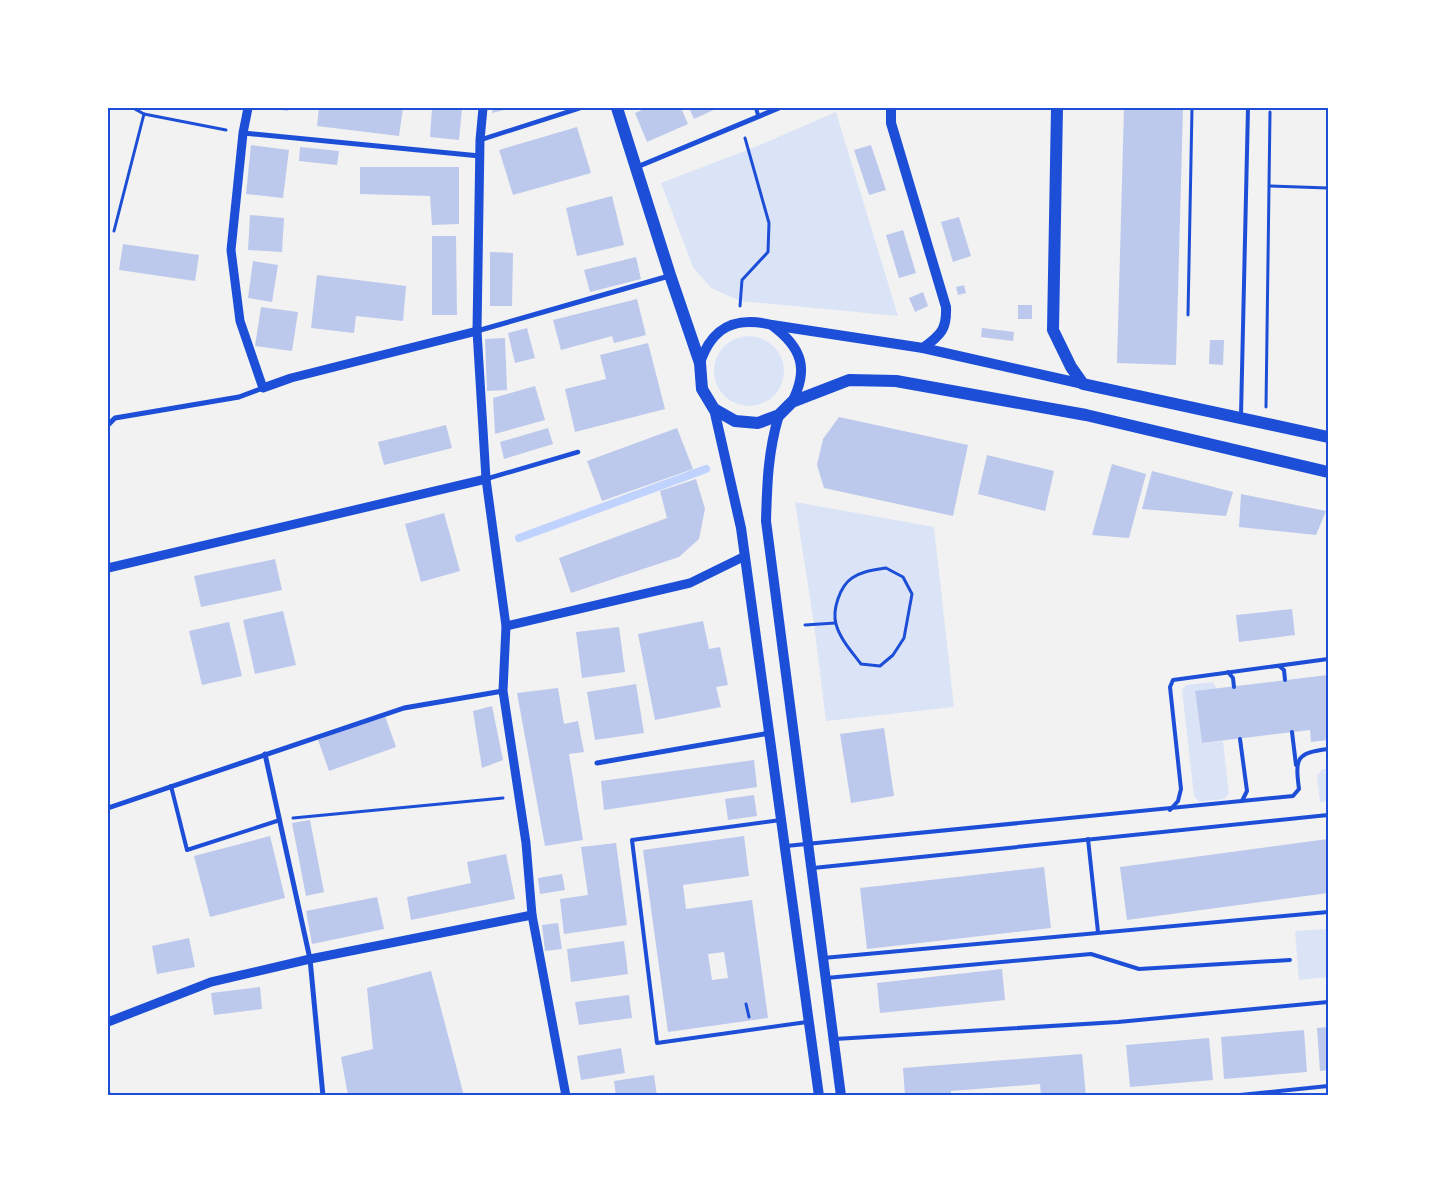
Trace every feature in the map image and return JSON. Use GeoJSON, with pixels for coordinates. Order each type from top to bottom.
{"type":"FeatureCollection","features":[{"type":"Feature","properties":{"kind":"main road"},"geometry":{"type":"LineString","coordinates":[[617,108],[700,363],[702,389],[714,409],[741,528],[819,1096]]}},
{"type":"Feature","properties":{"kind":"main road"},"geometry":{"type":"LineString","coordinates":[[891,108],[891,123],[946,306],[947,323],[936,339],[924,348]]}},
{"type":"Feature","properties":{"kind":"main road"},"geometry":{"type":"LineString","coordinates":[[1058,108],[1053,330],[1070,367],[1083,384]]}},
{"type":"Feature","properties":{"kind":"main road"},"geometry":{"type":"LineString","coordinates":[[700,363],[704,351],[715,334],[733,324],[753,320],[772,326],[924,348],[1328,437]]}},
{"type":"Feature","properties":{"kind":"main road"},"geometry":{"type":"LineString","coordinates":[[714,409],[734,421],[758,423],[779,415],[792,402],[800,387],[802,371],[799,355],[788,338],[772,326]]}},
{"type":"Feature","properties":{"kind":"main road"},"geometry":{"type":"LineString","coordinates":[[792,402],[849,380],[896,381],[1086,415],[1328,472]]}},
{"type":"Feature","properties":{"kind":"main road"},"geometry":{"type":"LineString","coordinates":[[779,415],[772,439],[767,468],[766,521],[824,979],[841,1096]]}},
{"type":"Feature","properties":{"kind":"street"},"geometry":{"type":"LineString","coordinates":[[248,108],[243,133],[231,250],[240,321],[263,388]]}},
{"type":"Feature","properties":{"kind":"street"},"geometry":{"type":"LineString","coordinates":[[483,108],[480,140],[477,331],[486,479],[506,626],[504,692],[526,843],[532,915],[566,1096]]}},
{"type":"Feature","properties":{"kind":"street"},"geometry":{"type":"LineString","coordinates":[[480,140],[580,108]]}},
{"type":"Feature","properties":{"kind":"street"},"geometry":{"type":"LineString","coordinates":[[636,167],[758,115],[779,108]]}},
{"type":"Feature","properties":{"kind":"street"},"geometry":{"type":"LineString","coordinates":[[243,133],[480,156]]}},
{"type":"Feature","properties":{"kind":"street"},"geometry":{"type":"LineString","coordinates":[[108,425],[114,418],[239,397],[292,378],[477,331],[670,275]]}},
{"type":"Feature","properties":{"kind":"street"},"geometry":{"type":"LineString","coordinates":[[108,568],[486,479],[578,452]]}},
{"type":"Feature","properties":{"kind":"street"},"geometry":{"type":"LineString","coordinates":[[506,626],[690,583],[744,557]]}},
{"type":"Feature","properties":{"kind":"street"},"geometry":{"type":"LineString","coordinates":[[108,808],[404,708],[504,692]]}},
{"type":"Feature","properties":{"kind":"street"},"geometry":{"type":"LineString","coordinates":[[597,763],[770,733]]}},
{"type":"Feature","properties":{"kind":"street"},"geometry":{"type":"LineString","coordinates":[[265,754],[310,959],[323,1096]]}},
{"type":"Feature","properties":{"kind":"street"},"geometry":{"type":"LineString","coordinates":[[108,1022],[210,982],[310,959],[532,915]]}},
{"type":"Feature","properties":{"kind":"lane"},"geometry":{"type":"LineString","coordinates":[[756,108],[758,115]]}},
{"type":"Feature","properties":{"kind":"lane"},"geometry":{"type":"LineString","coordinates":[[1241,417],[1248,108]]}},
{"type":"Feature","properties":{"kind":"lane"},"geometry":{"type":"LineString","coordinates":[[1170,810],[1178,801],[1181,789],[1170,687],[1173,680],[1328,659]]}},
{"type":"Feature","properties":{"kind":"lane"},"geometry":{"type":"LineString","coordinates":[[1279,666],[1284,670],[1285,680]]}},
{"type":"Feature","properties":{"kind":"lane"},"geometry":{"type":"LineString","coordinates":[[1228,672],[1233,678],[1234,687]]}},
{"type":"Feature","properties":{"kind":"lane"},"geometry":{"type":"LineString","coordinates":[[786,846],[1170,810],[1293,796],[1299,789],[1292,732]]}},
{"type":"Feature","properties":{"kind":"lane"},"geometry":{"type":"LineString","coordinates":[[1240,739],[1247,792],[1242,801]]}},
{"type":"Feature","properties":{"kind":"lane"},"geometry":{"type":"LineString","coordinates":[[1296,765],[1301,756],[1309,751],[1328,749]]}},
{"type":"Feature","properties":{"kind":"lane"},"geometry":{"type":"LineString","coordinates":[[171,786],[187,850],[280,820]]}},
{"type":"Feature","properties":{"kind":"lane"},"geometry":{"type":"LineString","coordinates":[[810,868],[1328,815]]}},
{"type":"Feature","properties":{"kind":"lane"},"geometry":{"type":"LineString","coordinates":[[781,820],[632,840],[657,1042],[809,1022]]}},
{"type":"Feature","properties":{"kind":"lane"},"geometry":{"type":"LineString","coordinates":[[1088,839],[1098,932]]}},
{"type":"Feature","properties":{"kind":"lane"},"geometry":{"type":"LineString","coordinates":[[822,958],[1328,912]]}},
{"type":"Feature","properties":{"kind":"lane"},"geometry":{"type":"LineString","coordinates":[[824,979],[1092,954],[1139,969],[1290,960]]}},
{"type":"Feature","properties":{"kind":"lane"},"geometry":{"type":"LineString","coordinates":[[833,1039],[1118,1022],[1328,1002]]}},
{"type":"Feature","properties":{"kind":"lane"},"geometry":{"type":"LineString","coordinates":[[1230,1096],[1328,1086]]}},
{"type":"Feature","properties":{"kind":"path"},"geometry":{"type":"LineString","coordinates":[[133,108],[144,114],[243,133]]}},
{"type":"Feature","properties":{"kind":"path"},"geometry":{"type":"LineString","coordinates":[[1188,315],[1192,108]]}},
{"type":"Feature","properties":{"kind":"path"},"geometry":{"type":"LineString","coordinates":[[1265,422],[1270,112]]}},
{"type":"Feature","properties":{"kind":"path"},"geometry":{"type":"LineString","coordinates":[[114,231],[144,114]]}},
{"type":"Feature","properties":{"kind":"path"},"geometry":{"type":"LineString","coordinates":[[740,123],[769,223],[768,252],[742,280],[740,306]]}},
{"type":"Feature","properties":{"kind":"path"},"geometry":{"type":"LineString","coordinates":[[1270,186],[1328,188]]}},
{"type":"Feature","properties":{"kind":"path"},"geometry":{"type":"LineString","coordinates":[[886,568],[903,577],[912,594],[904,638],[893,655],[880,666],[861,664],[835,623],[836,600],[850,579],[864,572],[886,568]]}},
{"type":"Feature","properties":{"kind":"path"},"geometry":{"type":"LineString","coordinates":[[805,625],[835,623]]}},
{"type":"Feature","properties":{"kind":"path"},"geometry":{"type":"LineString","coordinates":[[280,820],[319,814],[518,797]]}},
{"type":"Feature","properties":{"kind":"shaded area"},"geometry":{"type":"Polygon","coordinates":[[[836,112],[898,316],[740,301],[711,288],[693,267],[661,183],[755,147],[836,112]]]}},
{"type":"Feature","properties":{"kind":"shaded area"},"geometry":{"type":"Polygon","coordinates":[[[749,336],[762,339],[774,346],[781,358],[784,371],[781,384],[774,396],[762,403],[749,406],[736,403],[724,396],[717,384],[714,371],[717,358],[724,346],[736,339],[749,336]]]}},
{"type":"Feature","properties":{"kind":"shaded area"},"geometry":{"type":"Polygon","coordinates":[[[795,502],[934,527],[954,707],[826,721],[814,624],[795,502]]]}},
{"type":"Feature","properties":{"kind":"shaded area"},"geometry":{"type":"Polygon","coordinates":[[[1213,682],[1217,689],[1195,692],[1202,743],[1223,741],[1229,794],[1224,799],[1199,802],[1194,796],[1182,690],[1186,685],[1213,682]]]}},
{"type":"Feature","properties":{"kind":"shaded area"},"geometry":{"type":"Polygon","coordinates":[[[1322,769],[1328,769],[1328,801],[1320,802],[1317,776],[1322,769]]]}},
{"type":"Feature","properties":{"kind":"shaded area"},"geometry":{"type":"Polygon","coordinates":[[[1328,929],[1328,977],[1299,980],[1295,931],[1328,929]]]}},
{"type":"Feature","properties":{"kind":"building"},"geometry":{"type":"Polygon","coordinates":[[[267,108],[288,108],[288,111],[267,108]]]}},
{"type":"Feature","properties":{"kind":"building"},"geometry":{"type":"Polygon","coordinates":[[[319,108],[403,108],[399,136],[317,126],[319,108]]]}},
{"type":"Feature","properties":{"kind":"building"},"geometry":{"type":"Polygon","coordinates":[[[432,108],[462,108],[459,140],[430,137],[432,108]]]}},
{"type":"Feature","properties":{"kind":"building"},"geometry":{"type":"Polygon","coordinates":[[[493,108],[512,108],[492,113],[493,108]]]}},
{"type":"Feature","properties":{"kind":"building"},"geometry":{"type":"Polygon","coordinates":[[[647,108],[681,108],[688,124],[647,142],[635,113],[647,108]]]}},
{"type":"Feature","properties":{"kind":"building"},"geometry":{"type":"Polygon","coordinates":[[[689,108],[718,108],[694,119],[689,108]]]}},
{"type":"Feature","properties":{"kind":"building"},"geometry":{"type":"Polygon","coordinates":[[[1124,108],[1183,108],[1176,365],[1117,363],[1124,108]]]}},
{"type":"Feature","properties":{"kind":"building"},"geometry":{"type":"Polygon","coordinates":[[[577,127],[591,173],[513,195],[499,150],[577,127]]]}},
{"type":"Feature","properties":{"kind":"building"},"geometry":{"type":"Polygon","coordinates":[[[251,145],[289,150],[283,198],[246,194],[251,145]]]}},
{"type":"Feature","properties":{"kind":"building"},"geometry":{"type":"Polygon","coordinates":[[[871,145],[886,190],[869,195],[854,150],[871,145]]]}},
{"type":"Feature","properties":{"kind":"building"},"geometry":{"type":"Polygon","coordinates":[[[300,147],[339,151],[337,165],[299,161],[300,147]]]}},
{"type":"Feature","properties":{"kind":"building"},"geometry":{"type":"Polygon","coordinates":[[[360,167],[459,167],[459,224],[432,225],[430,196],[360,194],[360,167]]]}},
{"type":"Feature","properties":{"kind":"building"},"geometry":{"type":"Polygon","coordinates":[[[612,196],[624,245],[577,256],[566,208],[612,196]]]}},
{"type":"Feature","properties":{"kind":"building"},"geometry":{"type":"Polygon","coordinates":[[[250,215],[284,218],[282,252],[248,250],[250,215]]]}},
{"type":"Feature","properties":{"kind":"building"},"geometry":{"type":"Polygon","coordinates":[[[959,217],[971,256],[953,262],[941,222],[959,217]]]}},
{"type":"Feature","properties":{"kind":"building"},"geometry":{"type":"Polygon","coordinates":[[[903,230],[916,273],[899,278],[886,235],[903,230]]]}},
{"type":"Feature","properties":{"kind":"building"},"geometry":{"type":"Polygon","coordinates":[[[432,236],[456,236],[457,315],[432,315],[432,236]]]}},
{"type":"Feature","properties":{"kind":"building"},"geometry":{"type":"Polygon","coordinates":[[[123,244],[199,255],[195,281],[119,270],[123,244]]]}},
{"type":"Feature","properties":{"kind":"building"},"geometry":{"type":"Polygon","coordinates":[[[490,252],[513,253],[512,306],[490,306],[490,252]]]}},
{"type":"Feature","properties":{"kind":"building"},"geometry":{"type":"Polygon","coordinates":[[[636,257],[641,279],[590,292],[584,270],[636,257]]]}},
{"type":"Feature","properties":{"kind":"building"},"geometry":{"type":"Polygon","coordinates":[[[253,261],[278,265],[272,302],[248,298],[253,261]]]}},
{"type":"Feature","properties":{"kind":"building"},"geometry":{"type":"Polygon","coordinates":[[[317,275],[406,286],[403,321],[356,316],[354,333],[311,328],[317,275]]]}},
{"type":"Feature","properties":{"kind":"building"},"geometry":{"type":"Polygon","coordinates":[[[964,285],[966,293],[958,295],[956,287],[964,285]]]}},
{"type":"Feature","properties":{"kind":"building"},"geometry":{"type":"Polygon","coordinates":[[[923,292],[928,306],[915,312],[909,298],[923,292]]]}},
{"type":"Feature","properties":{"kind":"building"},"geometry":{"type":"Polygon","coordinates":[[[637,299],[646,335],[614,343],[612,336],[561,350],[553,320],[637,299]]]}},
{"type":"Feature","properties":{"kind":"building"},"geometry":{"type":"Polygon","coordinates":[[[1018,305],[1032,305],[1032,319],[1018,319],[1018,305]]]}},
{"type":"Feature","properties":{"kind":"building"},"geometry":{"type":"Polygon","coordinates":[[[261,307],[298,312],[292,351],[255,346],[261,307]]]}},
{"type":"Feature","properties":{"kind":"building"},"geometry":{"type":"Polygon","coordinates":[[[527,328],[535,358],[515,363],[508,333],[527,328]]]}},
{"type":"Feature","properties":{"kind":"building"},"geometry":{"type":"Polygon","coordinates":[[[982,328],[1014,332],[1013,341],[981,337],[982,328]]]}},
{"type":"Feature","properties":{"kind":"building"},"geometry":{"type":"Polygon","coordinates":[[[505,338],[507,390],[487,391],[485,339],[505,338]]]}},
{"type":"Feature","properties":{"kind":"building"},"geometry":{"type":"Polygon","coordinates":[[[1210,340],[1224,340],[1223,365],[1209,364],[1210,340]]]}},
{"type":"Feature","properties":{"kind":"building"},"geometry":{"type":"Polygon","coordinates":[[[648,343],[665,409],[575,432],[565,389],[606,379],[600,355],[648,343]]]}},
{"type":"Feature","properties":{"kind":"building"},"geometry":{"type":"Polygon","coordinates":[[[535,386],[545,420],[495,434],[493,398],[535,386]]]}},
{"type":"Feature","properties":{"kind":"building"},"geometry":{"type":"Polygon","coordinates":[[[839,417],[968,445],[953,516],[824,488],[817,465],[823,439],[839,417]]]}},
{"type":"Feature","properties":{"kind":"building"},"geometry":{"type":"Polygon","coordinates":[[[446,425],[452,448],[384,465],[378,442],[446,425]]]}},
{"type":"Feature","properties":{"kind":"building"},"geometry":{"type":"Polygon","coordinates":[[[548,428],[553,444],[504,459],[500,442],[548,428]]]}},
{"type":"Feature","properties":{"kind":"building"},"geometry":{"type":"Polygon","coordinates":[[[677,428],[693,469],[602,501],[587,461],[677,428]]]}},
{"type":"Feature","properties":{"kind":"building"},"geometry":{"type":"Polygon","coordinates":[[[987,455],[1054,471],[1045,511],[978,494],[987,455]]]}},
{"type":"Feature","properties":{"kind":"building"},"geometry":{"type":"Polygon","coordinates":[[[1112,464],[1146,474],[1129,538],[1092,535],[1112,464]]]}},
{"type":"Feature","properties":{"kind":"building"},"geometry":{"type":"Polygon","coordinates":[[[1152,471],[1233,492],[1226,516],[1142,509],[1152,471]]]}},
{"type":"Feature","properties":{"kind":"building"},"geometry":{"type":"Polygon","coordinates":[[[696,479],[705,509],[699,539],[679,557],[571,593],[559,558],[667,518],[660,491],[696,479]]]}},
{"type":"Feature","properties":{"kind":"building"},"geometry":{"type":"Polygon","coordinates":[[[1241,494],[1326,511],[1316,535],[1239,527],[1241,494]]]}},
{"type":"Feature","properties":{"kind":"building"},"geometry":{"type":"Polygon","coordinates":[[[444,513],[460,571],[421,582],[405,524],[444,513]]]}},
{"type":"Feature","properties":{"kind":"building"},"geometry":{"type":"Polygon","coordinates":[[[275,559],[282,590],[201,607],[194,576],[275,559]]]}},
{"type":"Feature","properties":{"kind":"building"},"geometry":{"type":"Polygon","coordinates":[[[1292,609],[1295,635],[1239,642],[1236,615],[1292,609]]]}},
{"type":"Feature","properties":{"kind":"building"},"geometry":{"type":"Polygon","coordinates":[[[283,611],[296,665],[255,674],[243,620],[283,611]]]}},
{"type":"Feature","properties":{"kind":"building"},"geometry":{"type":"Polygon","coordinates":[[[703,621],[709,649],[720,647],[728,685],[716,687],[721,707],[655,720],[638,634],[703,621]]]}},
{"type":"Feature","properties":{"kind":"building"},"geometry":{"type":"Polygon","coordinates":[[[229,622],[242,676],[202,685],[189,631],[229,622]]]}},
{"type":"Feature","properties":{"kind":"building"},"geometry":{"type":"Polygon","coordinates":[[[619,627],[625,672],[582,678],[576,632],[619,627]]]}},
{"type":"Feature","properties":{"kind":"building"},"geometry":{"type":"Polygon","coordinates":[[[1328,675],[1328,740],[1311,742],[1310,730],[1202,743],[1195,691],[1328,675]]]}},
{"type":"Feature","properties":{"kind":"building"},"geometry":{"type":"Polygon","coordinates":[[[636,684],[644,733],[595,740],[587,692],[636,684]]]}},
{"type":"Feature","properties":{"kind":"building"},"geometry":{"type":"Polygon","coordinates":[[[558,688],[564,724],[578,721],[584,752],[569,754],[583,840],[545,846],[517,693],[558,688]]]}},
{"type":"Feature","properties":{"kind":"building"},"geometry":{"type":"Polygon","coordinates":[[[492,706],[503,760],[482,768],[473,711],[492,706]]]}},
{"type":"Feature","properties":{"kind":"building"},"geometry":{"type":"Polygon","coordinates":[[[385,716],[396,747],[329,771],[318,740],[385,716]]]}},
{"type":"Feature","properties":{"kind":"building"},"geometry":{"type":"Polygon","coordinates":[[[884,728],[894,796],[851,803],[840,734],[884,728]]]}},
{"type":"Feature","properties":{"kind":"building"},"geometry":{"type":"Polygon","coordinates":[[[754,760],[757,787],[604,810],[601,781],[754,760]]]}},
{"type":"Feature","properties":{"kind":"building"},"geometry":{"type":"Polygon","coordinates":[[[754,795],[757,816],[728,820],[725,799],[754,795]]]}},
{"type":"Feature","properties":{"kind":"building"},"geometry":{"type":"Polygon","coordinates":[[[310,820],[324,892],[306,896],[292,823],[310,820]]]}},
{"type":"Feature","properties":{"kind":"building"},"geometry":{"type":"Polygon","coordinates":[[[270,836],[285,898],[210,917],[194,856],[270,836]]]}},
{"type":"Feature","properties":{"kind":"building"},"geometry":{"type":"Polygon","coordinates":[[[744,836],[749,876],[683,885],[686,909],[752,900],[768,1018],[668,1032],[643,850],[744,836]],[[724,952],[708,954],[712,980],[728,978],[724,952]]]}},
{"type":"Feature","properties":{"kind":"building"},"geometry":{"type":"Polygon","coordinates":[[[1328,839],[1328,893],[1127,920],[1120,867],[1328,839]]]}},
{"type":"Feature","properties":{"kind":"building"},"geometry":{"type":"Polygon","coordinates":[[[616,843],[627,925],[564,934],[560,899],[588,895],[581,847],[616,843]]]}},
{"type":"Feature","properties":{"kind":"building"},"geometry":{"type":"Polygon","coordinates":[[[506,854],[515,899],[411,920],[407,897],[471,883],[467,862],[506,854]]]}},
{"type":"Feature","properties":{"kind":"building"},"geometry":{"type":"Polygon","coordinates":[[[1044,867],[1051,928],[867,949],[860,888],[1044,867]]]}},
{"type":"Feature","properties":{"kind":"building"},"geometry":{"type":"Polygon","coordinates":[[[562,874],[565,890],[540,894],[538,878],[562,874]]]}},
{"type":"Feature","properties":{"kind":"building"},"geometry":{"type":"Polygon","coordinates":[[[377,897],[384,929],[312,944],[306,911],[377,897]]]}},
{"type":"Feature","properties":{"kind":"building"},"geometry":{"type":"Polygon","coordinates":[[[558,923],[562,949],[545,951],[542,925],[558,923]]]}},
{"type":"Feature","properties":{"kind":"building"},"geometry":{"type":"Polygon","coordinates":[[[189,938],[195,967],[157,974],[152,946],[189,938]]]}},
{"type":"Feature","properties":{"kind":"building"},"geometry":{"type":"Polygon","coordinates":[[[624,941],[628,974],[571,982],[567,949],[624,941]]]}},
{"type":"Feature","properties":{"kind":"building"},"geometry":{"type":"Polygon","coordinates":[[[1002,969],[1005,1000],[880,1013],[877,983],[1002,969]]]}},
{"type":"Feature","properties":{"kind":"building"},"geometry":{"type":"Polygon","coordinates":[[[431,971],[464,1096],[348,1096],[341,1057],[373,1049],[367,988],[431,971]]]}},
{"type":"Feature","properties":{"kind":"building"},"geometry":{"type":"Polygon","coordinates":[[[260,987],[262,1009],[214,1015],[211,993],[260,987]]]}},
{"type":"Feature","properties":{"kind":"building"},"geometry":{"type":"Polygon","coordinates":[[[629,995],[632,1018],[579,1025],[575,1002],[629,995]]]}},
{"type":"Feature","properties":{"kind":"building"},"geometry":{"type":"Polygon","coordinates":[[[1328,1027],[1328,1070],[1320,1071],[1317,1028],[1328,1027]]]}},
{"type":"Feature","properties":{"kind":"building"},"geometry":{"type":"Polygon","coordinates":[[[1304,1030],[1307,1072],[1224,1079],[1221,1037],[1304,1030]]]}},
{"type":"Feature","properties":{"kind":"building"},"geometry":{"type":"Polygon","coordinates":[[[1209,1038],[1213,1080],[1130,1087],[1126,1045],[1209,1038]]]}},
{"type":"Feature","properties":{"kind":"building"},"geometry":{"type":"Polygon","coordinates":[[[621,1048],[625,1073],[581,1080],[577,1056],[621,1048]]]}},
{"type":"Feature","properties":{"kind":"building"},"geometry":{"type":"Polygon","coordinates":[[[1082,1054],[1086,1096],[1041,1096],[1040,1084],[951,1091],[951,1096],[905,1096],[903,1068],[1082,1054]]]}},
{"type":"Feature","properties":{"kind":"building"},"geometry":{"type":"Polygon","coordinates":[[[654,1075],[657,1096],[616,1096],[614,1081],[654,1075]]]}},
{"type":"Feature","properties":{"kind":"waterway"},"geometry":{"type":"LineString","coordinates":[[519,538],[706,469]]}}]}
